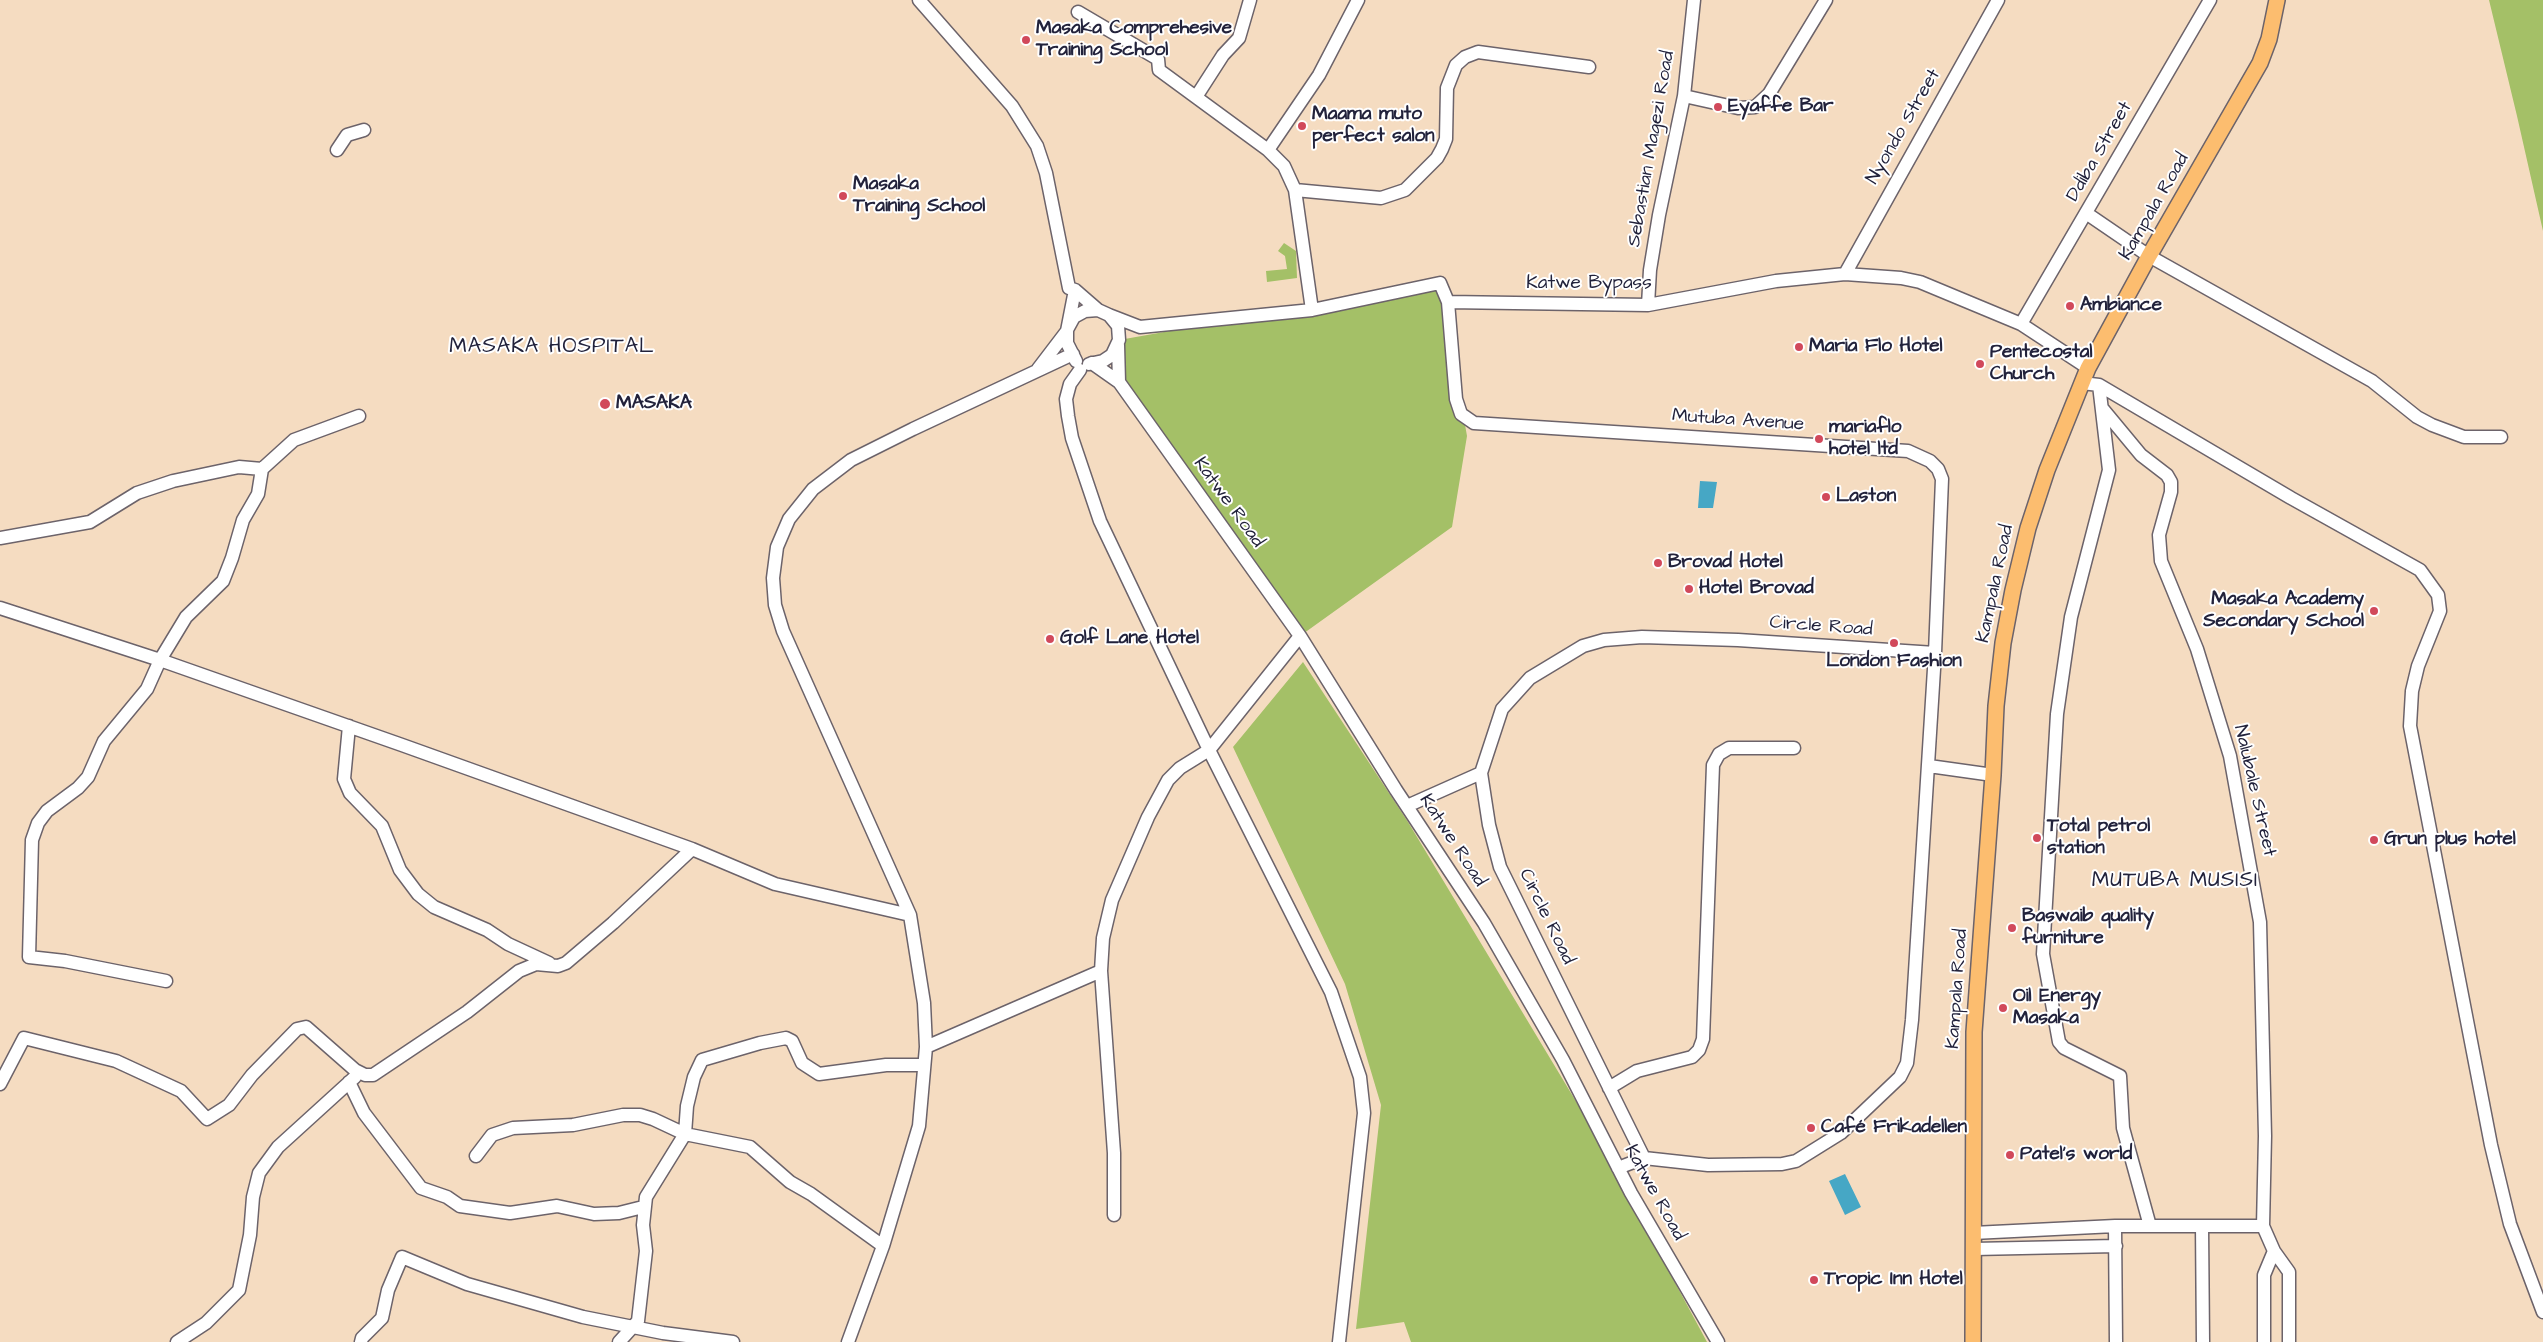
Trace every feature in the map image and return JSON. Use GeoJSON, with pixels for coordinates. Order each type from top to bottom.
{"type":"FeatureCollection","features":[{"type":"Feature","properties":{"kind":"main road","name":"Kampala Road"},"geometry":{"type":"LineString","coordinates":[[1973,1342],[1974,1032],[1993,775],[1996,706],[2003,643],[2013,590],[2028,528],[2046,470],[2088,368],[2149,256],[2260,63],[2269,39],[2276,0]]}},
{"type":"Feature","properties":{"kind":"street"},"geometry":{"type":"LineString","coordinates":[[919,0],[1012,106],[1037,146],[1046,173],[1069,288],[1075,290],[1104,312],[1118,326],[1119,382]]}},
{"type":"Feature","properties":{"kind":"street"},"geometry":{"type":"LineString","coordinates":[[1196,97],[1224,55],[1239,38],[1250,0]]}},
{"type":"Feature","properties":{"kind":"street"},"geometry":{"type":"LineString","coordinates":[[1268,150],[1320,75],[1358,0]]}},
{"type":"Feature","properties":{"kind":"street","name":"Sebastian Magezi Road"},"geometry":{"type":"LineString","coordinates":[[1648,305],[1650,270],[1660,207],[1684,96],[1694,0]]}},
{"type":"Feature","properties":{"kind":"street"},"geometry":{"type":"LineString","coordinates":[[1684,96],[1738,108],[1755,107],[1769,94],[1826,0]]}},
{"type":"Feature","properties":{"kind":"street","name":"Nyondo Street"},"geometry":{"type":"LineString","coordinates":[[1845,274],[1998,0]]}},
{"type":"Feature","properties":{"kind":"street","name":"Ddiba Street"},"geometry":{"type":"LineString","coordinates":[[2021,324],[2210,0]]}},
{"type":"Feature","properties":{"kind":"street"},"geometry":{"type":"LineString","coordinates":[[1078,12],[1158,59],[1159,70],[1268,150],[1284,166],[1295,190],[1312,310]]}},
{"type":"Feature","properties":{"kind":"street"},"geometry":{"type":"LineString","coordinates":[[1295,190],[1381,198],[1405,190],[1442,149],[1446,139],[1447,88],[1456,65],[1465,57],[1478,52],[1589,67]]}},
{"type":"Feature","properties":{"kind":"street"},"geometry":{"type":"LineString","coordinates":[[337,150],[347,135],[364,130]]}},
{"type":"Feature","properties":{"kind":"street"},"geometry":{"type":"LineString","coordinates":[[2086,213],[2149,256],[2372,381],[2417,417],[2464,437],[2501,437]]}},
{"type":"Feature","properties":{"kind":"street","name":"Katwe Bypass"},"geometry":{"type":"LineString","coordinates":[[1448,302],[1648,305],[1776,281],[1845,274],[1902,278],[1920,282],[2021,324],[2088,368]]}},
{"type":"Feature","properties":{"kind":"street"},"geometry":{"type":"LineString","coordinates":[[1038,369],[1074,317],[1085,311],[1104,312],[1140,327],[1312,310],[1440,283],[1448,302]]}},
{"type":"Feature","properties":{"kind":"street"},"geometry":{"type":"LineString","coordinates":[[1075,290],[1067,329],[1067,343],[1080,370]]}},
{"type":"Feature","properties":{"kind":"street","name":"Mutuba Avenue"},"geometry":{"type":"LineString","coordinates":[[1448,302],[1456,400],[1461,414],[1474,423],[1908,451],[1930,461],[1938,469],[1942,478],[1935,653]]}},
{"type":"Feature","properties":{"kind":"street"},"geometry":{"type":"LineString","coordinates":[[1140,327],[1119,343],[1112,355],[1103,361],[1092,363],[1080,370],[1070,384],[1066,399],[1072,438],[1100,521],[1209,750],[1331,992],[1360,1077],[1364,1113],[1339,1342]]}},
{"type":"Feature","properties":{"kind":"street"},"geometry":{"type":"LineString","coordinates":[[848,1342],[883,1246],[919,1126],[926,1047],[924,1003],[910,915],[783,632],[776,605],[773,578],[777,547],[789,519],[813,489],[851,460],[1038,369],[1073,354]]}},
{"type":"Feature","properties":{"kind":"street","name":"Katwe Road"},"geometry":{"type":"LineString","coordinates":[[1092,363],[1119,382],[1300,636],[1407,806],[1484,923],[1563,1060],[1618,1168],[1718,1342]]}},
{"type":"Feature","properties":{"kind":"street"},"geometry":{"type":"LineString","coordinates":[[2082,383],[2099,386],[2291,498],[2420,570],[2438,595],[2440,611],[2418,666],[2412,691],[2410,726],[2491,1145],[2510,1224],[2543,1312]]}},
{"type":"Feature","properties":{"kind":"street"},"geometry":{"type":"LineString","coordinates":[[2099,386],[2109,470],[2070,617],[2058,705],[2043,954],[2058,1042],[2064,1048],[2120,1076],[2123,1128],[2150,1226]]}},
{"type":"Feature","properties":{"kind":"street","name":"Nalubale Street"},"geometry":{"type":"LineString","coordinates":[[2102,408],[2141,455],[2167,475],[2170,482],[2171,492],[2159,535],[2161,561],[2197,649],[2232,766],[2260,922],[2265,1136],[2263,1226],[2274,1251],[2289,1272],[2289,1342]]}},
{"type":"Feature","properties":{"kind":"street"},"geometry":{"type":"LineString","coordinates":[[166,981],[66,961],[34,959],[30,957],[32,840],[38,823],[47,811],[78,788],[88,777],[104,741],[147,689],[160,660],[186,617],[223,581],[243,520],[258,494],[262,469],[294,440],[359,416]]}},
{"type":"Feature","properties":{"kind":"street"},"geometry":{"type":"LineString","coordinates":[[0,538],[90,522],[137,493],[174,481],[239,467],[262,469]]}},
{"type":"Feature","properties":{"kind":"street"},"geometry":{"type":"LineString","coordinates":[[0,608],[160,660],[349,726],[692,849],[775,884],[910,915]]}},
{"type":"Feature","properties":{"kind":"street"},"geometry":{"type":"LineString","coordinates":[[1114,1215],[1114,1153],[1101,971],[1102,938],[1112,900],[1148,817],[1174,774],[1180,768],[1209,750],[1300,636]]}},
{"type":"Feature","properties":{"kind":"street","name":"Circle Road"},"geometry":{"type":"LineString","coordinates":[[1644,1158],[1500,867],[1489,825],[1482,773],[1502,709],[1530,678],[1583,646],[1604,640],[1642,637],[1738,640],[1935,653]]}},
{"type":"Feature","properties":{"kind":"street"},"geometry":{"type":"LineString","coordinates":[[1618,1168],[1644,1158],[1708,1165],[1782,1164],[1796,1161],[1841,1133],[1900,1077],[1907,1064],[1912,1020],[1935,653]]}},
{"type":"Feature","properties":{"kind":"street"},"geometry":{"type":"LineString","coordinates":[[349,726],[344,779],[350,793],[382,826],[400,870],[418,894],[434,907],[487,930],[508,944],[553,965]]}},
{"type":"Feature","properties":{"kind":"street"},"geometry":{"type":"LineString","coordinates":[[1610,1088],[1637,1071],[1692,1057],[1699,1050],[1703,1039],[1713,765],[1719,754],[1729,748],[1794,748]]}},
{"type":"Feature","properties":{"kind":"street"},"geometry":{"type":"LineString","coordinates":[[1929,766],[1993,775]]}},
{"type":"Feature","properties":{"kind":"street"},"geometry":{"type":"LineString","coordinates":[[1407,806],[1482,773]]}},
{"type":"Feature","properties":{"kind":"street"},"geometry":{"type":"LineString","coordinates":[[0,1084],[24,1038],[116,1061],[180,1091],[207,1119],[229,1106],[252,1075],[298,1029],[306,1027],[360,1072],[373,1075],[467,1012],[519,971],[536,964],[553,965],[566,963],[613,923],[692,849]]}},
{"type":"Feature","properties":{"kind":"street"},"geometry":{"type":"LineString","coordinates":[[926,1047],[1101,971]]}},
{"type":"Feature","properties":{"kind":"street"},"geometry":{"type":"LineString","coordinates":[[619,1342],[638,1320],[646,1251],[643,1207],[654,1182],[685,1134],[687,1106],[694,1077],[702,1060],[760,1043],[786,1038],[792,1041],[802,1063],[819,1074],[886,1065],[924,1065]]}},
{"type":"Feature","properties":{"kind":"street"},"geometry":{"type":"LineString","coordinates":[[177,1342],[206,1323],[239,1290],[250,1235],[253,1197],[259,1173],[278,1147],[360,1072]]}},
{"type":"Feature","properties":{"kind":"street"},"geometry":{"type":"LineString","coordinates":[[349,1082],[364,1113],[421,1188],[447,1197],[460,1206],[510,1213],[557,1206],[594,1214],[618,1213],[643,1207]]}},
{"type":"Feature","properties":{"kind":"street"},"geometry":{"type":"LineString","coordinates":[[476,1156],[492,1135],[513,1128],[573,1125],[624,1115],[640,1115],[685,1134],[750,1147],[790,1182],[811,1194],[883,1246]]}},
{"type":"Feature","properties":{"kind":"street"},"geometry":{"type":"LineString","coordinates":[[669,1127],[677,1145]]}},
{"type":"Feature","properties":{"kind":"street"},"geometry":{"type":"LineString","coordinates":[[2115,1226],[2116,1342]]}},
{"type":"Feature","properties":{"kind":"street"},"geometry":{"type":"LineString","coordinates":[[1973,1233],[2115,1226],[2263,1226]]}},
{"type":"Feature","properties":{"kind":"street"},"geometry":{"type":"LineString","coordinates":[[2202,1226],[2203,1342]]}},
{"type":"Feature","properties":{"kind":"street"},"geometry":{"type":"LineString","coordinates":[[1974,1249],[2116,1246]]}},
{"type":"Feature","properties":{"kind":"street"},"geometry":{"type":"LineString","coordinates":[[2264,1342],[2264,1275],[2274,1251]]}},
{"type":"Feature","properties":{"kind":"street"},"geometry":{"type":"LineString","coordinates":[[362,1342],[362,1338],[382,1318],[388,1290],[402,1257],[467,1284],[583,1318],[733,1342]]}},
{"type":"Feature","properties":{"kind":"green space"},"geometry":{"type":"Polygon","coordinates":[[[2489,0],[2543,0],[2543,231],[2517,116],[2489,0]]]}},
{"type":"Feature","properties":{"kind":"green space"},"geometry":{"type":"Polygon","coordinates":[[[1284,243],[1296,251],[1297,278],[1267,282],[1266,271],[1287,269],[1285,256],[1278,251],[1284,243]]]}},
{"type":"Feature","properties":{"kind":"green space"},"geometry":{"type":"Polygon","coordinates":[[[1440,283],[1467,436],[1452,527],[1300,636],[1129,397],[1119,340],[1440,283]]]}},
{"type":"Feature","properties":{"kind":"green space"},"geometry":{"type":"Polygon","coordinates":[[[1303,662],[1408,822],[1589,1123],[1707,1342],[1411,1342],[1404,1322],[1356,1329],[1381,1105],[1345,984],[1233,747],[1303,662]]]}},
{"type":"Feature","properties":{"kind":"water"},"geometry":{"type":"Polygon","coordinates":[[[1700,481],[1717,482],[1713,508],[1698,508],[1700,481]]]}},
{"type":"Feature","properties":{"kind":"water"},"geometry":{"type":"Polygon","coordinates":[[[1845,1174],[1861,1207],[1845,1215],[1829,1181],[1845,1174]]]}},
{"type":"Feature","properties":{"kind":"place","name":"Masaka Comprehesive Training School"},"geometry":{"type":"Point","coordinates":[1026,40]}},
{"type":"Feature","properties":{"kind":"place","name":"Eyaffe Bar"},"geometry":{"type":"Point","coordinates":[1718,107]}},
{"type":"Feature","properties":{"kind":"place","name":"Maama muto perfect salon"},"geometry":{"type":"Point","coordinates":[1302,126]}},
{"type":"Feature","properties":{"kind":"place","name":"Masaka Training School"},"geometry":{"type":"Point","coordinates":[843,196]}},
{"type":"Feature","properties":{"kind":"place","name":"Ambiance"},"geometry":{"type":"Point","coordinates":[2070,306]}},
{"type":"Feature","properties":{"kind":"place","name":"Maria Flo Hotel"},"geometry":{"type":"Point","coordinates":[1799,347]}},
{"type":"Feature","properties":{"kind":"place","name":"Pentecostal Church"},"geometry":{"type":"Point","coordinates":[1980,364]}},
{"type":"Feature","properties":{"kind":"place","name":"MASAKA"},"geometry":{"type":"Point","coordinates":[605,404]}},
{"type":"Feature","properties":{"kind":"place","name":"mariaflo hotel ltd"},"geometry":{"type":"Point","coordinates":[1819,439]}},
{"type":"Feature","properties":{"kind":"place","name":"Laston"},"geometry":{"type":"Point","coordinates":[1826,497]}},
{"type":"Feature","properties":{"kind":"place","name":"Brovad Hotel"},"geometry":{"type":"Point","coordinates":[1658,563]}},
{"type":"Feature","properties":{"kind":"place","name":"Hotel Brovad"},"geometry":{"type":"Point","coordinates":[1689,589]}},
{"type":"Feature","properties":{"kind":"place","name":"Masaka Academy Secondary School"},"geometry":{"type":"Point","coordinates":[2374,611]}},
{"type":"Feature","properties":{"kind":"place","name":"Golf Lane Hotel"},"geometry":{"type":"Point","coordinates":[1050,639]}},
{"type":"Feature","properties":{"kind":"place","name":"London Fashion"},"geometry":{"type":"Point","coordinates":[1894,643]}},
{"type":"Feature","properties":{"kind":"place","name":"Total petrol station"},"geometry":{"type":"Point","coordinates":[2037,838]}},
{"type":"Feature","properties":{"kind":"place","name":"Grun plus hotel"},"geometry":{"type":"Point","coordinates":[2374,840]}},
{"type":"Feature","properties":{"kind":"place","name":"Baswaib quality furniture"},"geometry":{"type":"Point","coordinates":[2012,928]}},
{"type":"Feature","properties":{"kind":"place","name":"Oil Energy Masaka"},"geometry":{"type":"Point","coordinates":[2003,1008]}},
{"type":"Feature","properties":{"kind":"place","name":"Café Frikadellen"},"geometry":{"type":"Point","coordinates":[1811,1128]}},
{"type":"Feature","properties":{"kind":"place","name":"Patel's world"},"geometry":{"type":"Point","coordinates":[2010,1155]}},
{"type":"Feature","properties":{"kind":"place","name":"Tropic Inn Hotel"},"geometry":{"type":"Point","coordinates":[1814,1280]}},
{"type":"Feature","properties":{"kind":"district","name":"MASAKA HOSPITAL"},"geometry":{"type":"Point","coordinates":[552,348]}},
{"type":"Feature","properties":{"kind":"district","name":"MUTUBA MUSISI"},"geometry":{"type":"Point","coordinates":[2175,882]}}]}
